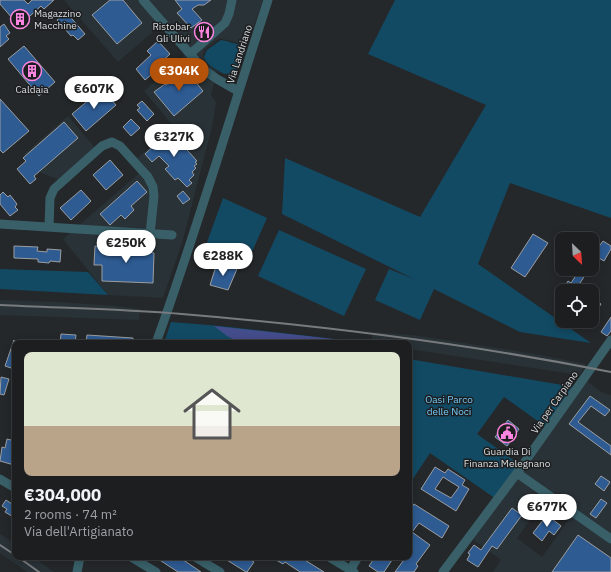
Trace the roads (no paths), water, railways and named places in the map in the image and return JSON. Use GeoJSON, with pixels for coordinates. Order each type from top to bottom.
{"type":"FeatureCollection","features":[{"type":"Feature","properties":{"kind":"street"},"geometry":{"type":"LineString","coordinates":[[143,0],[190,54],[210,74],[238,91]]}},
{"type":"Feature","properties":{"kind":"street"},"geometry":{"type":"LineString","coordinates":[[190,54],[224,23],[229,14],[232,0]]}},
{"type":"Feature","properties":{"kind":"street","name":"Via Landriano"},"geometry":{"type":"LineString","coordinates":[[157,340],[209,186],[268,0]]}},
{"type":"Feature","properties":{"kind":"street"},"geometry":{"type":"LineString","coordinates":[[49,227],[50,200],[54,189],[102,146],[112,142],[120,146],[148,177],[153,187],[154,196],[150,234]]}},
{"type":"Feature","properties":{"kind":"street"},"geometry":{"type":"LineString","coordinates":[[0,224],[172,235]]}},
{"type":"Feature","properties":{"kind":"street","name":"Via per Carpiano"},"geometry":{"type":"LineString","coordinates":[[445,569],[517,473],[611,340]]}},
{"type":"Feature","properties":{"kind":"street"},"geometry":{"type":"LineString","coordinates":[[517,473],[611,539]]}},
{"type":"Feature","properties":{"kind":"street"},"geometry":{"type":"LineString","coordinates":[[0,479],[12,486]]}},
{"type":"Feature","properties":{"kind":"street"},"geometry":{"type":"LineString","coordinates":[[76,572],[79,560]]}},
{"type":"Feature","properties":{"kind":"street"},"geometry":{"type":"LineString","coordinates":[[127,560],[147,572]]}},
{"type":"Feature","properties":{"kind":"street"},"geometry":{"type":"LineString","coordinates":[[136,560],[156,572]]}},
{"type":"Feature","properties":{"kind":"street"},"geometry":{"type":"LineString","coordinates":[[200,560],[220,572]]}},
{"type":"Feature","properties":{"kind":"street"},"geometry":{"type":"LineString","coordinates":[[334,560],[351,571],[356,560]]}},
{"type":"Feature","properties":{"kind":"street"},"geometry":{"type":"LineString","coordinates":[[445,569],[456,572]]}},
{"type":"Feature","properties":{"kind":"water"},"geometry":{"type":"Polygon","coordinates":[[[214,326],[344,340],[234,340],[214,326]]]}},
{"type":"Feature","properties":{"kind":"railway"},"geometry":{"type":"LineString","coordinates":[[0,305],[159,312],[290,324],[398,337],[505,353],[611,372]]}},
{"type":"Feature","properties":{"kind":"railway"},"geometry":{"type":"LineString","coordinates":[[0,545],[12,553]]}},
{"type":"Feature","properties":{"kind":"railway"},"geometry":{"type":"LineString","coordinates":[[22,560],[39,572]]}},
{"type":"Feature","properties":{"kind":"place","name":"Magazzino Macchine"},"geometry":{"type":"Point","coordinates":[20,19]}},
{"type":"Feature","properties":{"kind":"place","name":"Ristobar Gli Ulivi"},"geometry":{"type":"Point","coordinates":[204,32]}},
{"type":"Feature","properties":{"kind":"place","name":"Caldaia"},"geometry":{"type":"Point","coordinates":[32,71]}},
{"type":"Feature","properties":{"kind":"place","name":"Guardia Di Finanza Melegnano"},"geometry":{"type":"Point","coordinates":[507,433]}},
{"type":"Feature","properties":{"kind":"park label","name":"Oasi Parco delle Noci"},"geometry":{"type":"Point","coordinates":[449,404]}}]}
